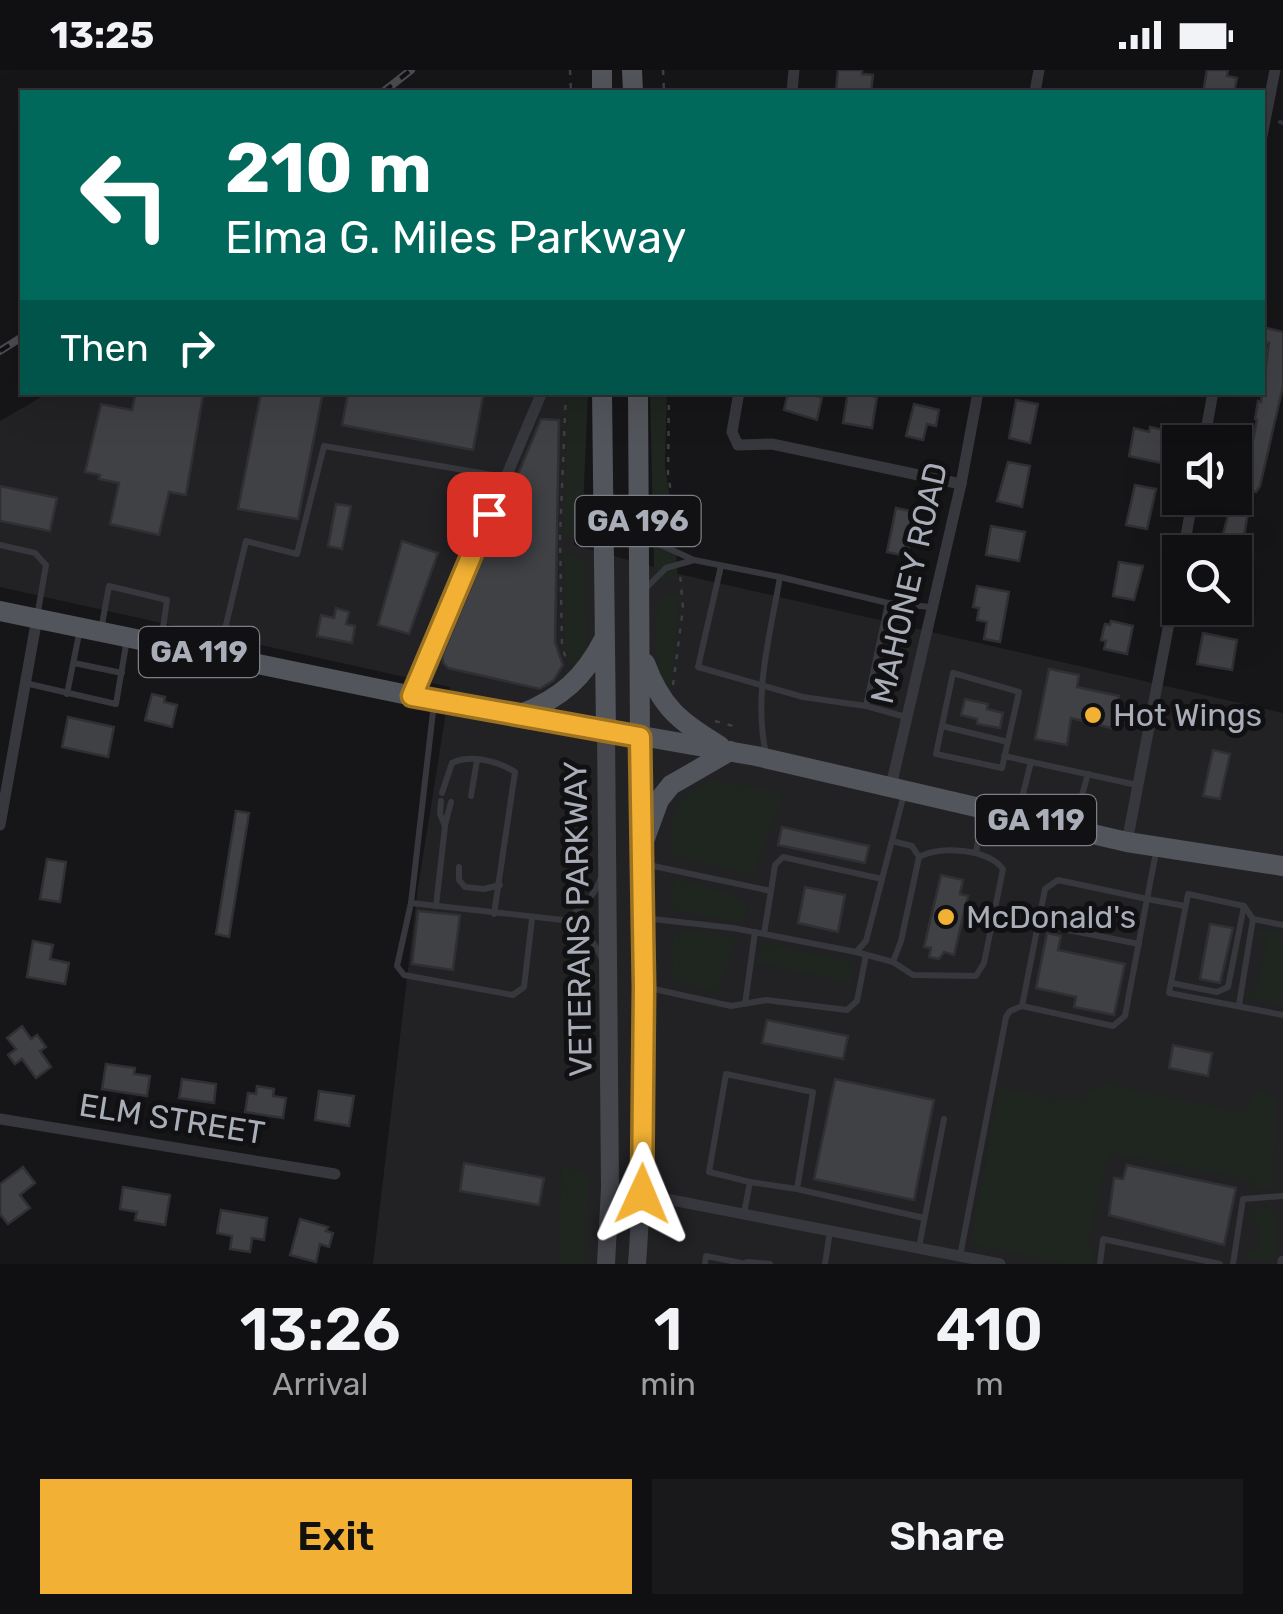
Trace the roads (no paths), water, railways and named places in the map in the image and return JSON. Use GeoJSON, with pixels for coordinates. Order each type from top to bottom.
{"type":"FeatureCollection","features":[{"type":"Feature","properties":{"kind":"main road","name":"VETERANS PARKWAY"},"geometry":{"type":"LineString","coordinates":[[602,395],[610,1188],[606,1264]]}},
{"type":"Feature","properties":{"kind":"main road","name":"VETERANS PARKWAY"},"geometry":{"type":"LineString","coordinates":[[637,1264],[642,1194],[644,987],[638,395]]}},
{"type":"Feature","properties":{"kind":"main road","name":"GA 119"},"geometry":{"type":"LineString","coordinates":[[0,610],[412,696],[767,758],[1127,842],[1283,866]]}},
{"type":"Feature","properties":{"kind":"main road"},"geometry":{"type":"LineString","coordinates":[[518,715],[570,689],[592,662],[605,637]]}},
{"type":"Feature","properties":{"kind":"main road","name":"GA 196"},"geometry":{"type":"LineString","coordinates":[[640,649],[652,682],[671,713],[730,752]]}},
{"type":"Feature","properties":{"kind":"main road"},"geometry":{"type":"LineString","coordinates":[[640,857],[659,800],[671,785],[730,752]]}},
{"type":"Feature","properties":{"kind":"street"},"geometry":{"type":"LineString","coordinates":[[1265,121],[1275,70]]}},
{"type":"Feature","properties":{"kind":"street"},"geometry":{"type":"LineString","coordinates":[[412,696],[541,395]]}},
{"type":"Feature","properties":{"kind":"street"},"geometry":{"type":"LineString","coordinates":[[738,395],[732,432],[738,445],[772,444],[961,484]]}},
{"type":"Feature","properties":{"kind":"street","name":"MAHONEY ROAD"},"geometry":{"type":"LineString","coordinates":[[899,788],[907,718],[977,395]]}},
{"type":"Feature","properties":{"kind":"street"},"geometry":{"type":"LineString","coordinates":[[1207,425],[1212,395]]}},
{"type":"Feature","properties":{"kind":"street"},"geometry":{"type":"LineString","coordinates":[[0,825],[36,618]]}},
{"type":"Feature","properties":{"kind":"street"},"geometry":{"type":"LineString","coordinates":[[1127,842],[1169,625]]}},
{"type":"Feature","properties":{"kind":"street","name":"ELM STREET"},"geometry":{"type":"LineString","coordinates":[[0,1120],[335,1174]]}},
{"type":"Feature","properties":{"kind":"street"},"geometry":{"type":"LineString","coordinates":[[610,1188],[1000,1264]]}},
{"type":"Feature","properties":{"kind":"lane"},"geometry":{"type":"LineString","coordinates":[[218,656],[246,541],[298,554],[324,446],[504,477]]}},
{"type":"Feature","properties":{"kind":"lane"},"geometry":{"type":"LineString","coordinates":[[638,534],[694,560],[888,603],[933,607]]}},
{"type":"Feature","properties":{"kind":"lane"},"geometry":{"type":"LineString","coordinates":[[0,545],[35,553],[46,565],[36,618]]}},
{"type":"Feature","properties":{"kind":"lane"},"geometry":{"type":"LineString","coordinates":[[639,595],[666,568],[694,560]]}},
{"type":"Feature","properties":{"kind":"lane"},"geometry":{"type":"LineString","coordinates":[[721,566],[698,667],[761,686],[907,718]]}},
{"type":"Feature","properties":{"kind":"lane"},"geometry":{"type":"LineString","coordinates":[[767,758],[760,724],[761,686],[780,576]]}},
{"type":"Feature","properties":{"kind":"lane"},"geometry":{"type":"LineString","coordinates":[[68,694],[74,663],[109,586],[167,600],[160,644]]}},
{"type":"Feature","properties":{"kind":"lane"},"geometry":{"type":"LineString","coordinates":[[866,706],[888,603]]}},
{"type":"Feature","properties":{"kind":"lane"},"geometry":{"type":"LineString","coordinates":[[25,683],[116,704],[128,637]]}},
{"type":"Feature","properties":{"kind":"lane"},"geometry":{"type":"LineString","coordinates":[[74,663],[122,672]]}},
{"type":"Feature","properties":{"kind":"lane"},"geometry":{"type":"LineString","coordinates":[[953,672],[1019,692],[1002,768],[936,754],[942,726],[953,672]]}},
{"type":"Feature","properties":{"kind":"lane"},"geometry":{"type":"LineString","coordinates":[[434,700],[411,903],[397,966],[404,974],[513,995],[524,987],[532,919]]}},
{"type":"Feature","properties":{"kind":"lane"},"geometry":{"type":"LineString","coordinates":[[942,726],[1008,742]]}},
{"type":"Feature","properties":{"kind":"lane"},"geometry":{"type":"LineString","coordinates":[[1004,756],[1138,786]]}},
{"type":"Feature","properties":{"kind":"lane"},"geometry":{"type":"LineString","coordinates":[[445,826],[440,814],[441,797],[452,764],[463,758],[503,764],[515,772],[494,914]]}},
{"type":"Feature","properties":{"kind":"lane"},"geometry":{"type":"LineString","coordinates":[[471,796],[476,760]]}},
{"type":"Feature","properties":{"kind":"lane"},"geometry":{"type":"LineString","coordinates":[[1018,816],[1031,762]]}},
{"type":"Feature","properties":{"kind":"lane"},"geometry":{"type":"LineString","coordinates":[[1072,829],[1088,774]]}},
{"type":"Feature","properties":{"kind":"lane"},"geometry":{"type":"LineString","coordinates":[[436,906],[452,799],[446,784]]}},
{"type":"Feature","properties":{"kind":"lane"},"geometry":{"type":"LineString","coordinates":[[856,952],[866,941],[892,841],[899,788]]}},
{"type":"Feature","properties":{"kind":"lane"},"geometry":{"type":"LineString","coordinates":[[976,853],[984,808]]}},
{"type":"Feature","properties":{"kind":"lane"},"geometry":{"type":"LineString","coordinates":[[892,841],[912,846],[919,857],[893,962]]}},
{"type":"Feature","properties":{"kind":"lane"},"geometry":{"type":"LineString","coordinates":[[960,1256],[1006,1017],[1022,1006],[1113,1026],[1124,1016],[1157,846]]}},
{"type":"Feature","properties":{"kind":"lane"},"geometry":{"type":"LineString","coordinates":[[643,918],[755,932],[856,952],[893,962],[913,975],[976,976],[984,963],[1002,869],[996,860],[976,853],[930,850],[919,857]]}},
{"type":"Feature","properties":{"kind":"lane"},"geometry":{"type":"LineString","coordinates":[[640,857],[771,892]]}},
{"type":"Feature","properties":{"kind":"lane"},"geometry":{"type":"LineString","coordinates":[[764,934],[775,865],[783,857],[882,878]]}},
{"type":"Feature","properties":{"kind":"lane"},"geometry":{"type":"LineString","coordinates":[[562,920],[579,912],[592,898],[606,863]]}},
{"type":"Feature","properties":{"kind":"lane"},"geometry":{"type":"LineString","coordinates":[[459,866],[460,880],[466,888],[484,890],[500,885]]}},
{"type":"Feature","properties":{"kind":"lane"},"geometry":{"type":"LineString","coordinates":[[1022,1006],[1045,890],[1058,880],[1185,906]]}},
{"type":"Feature","properties":{"kind":"lane"},"geometry":{"type":"LineString","coordinates":[[1239,1005],[1253,919],[1244,906],[1188,894],[1168,993],[1283,1015]]}},
{"type":"Feature","properties":{"kind":"lane"},"geometry":{"type":"LineString","coordinates":[[411,903],[562,920],[593,939],[607,970]]}},
{"type":"Feature","properties":{"kind":"lane"},"geometry":{"type":"LineString","coordinates":[[1170,983],[1224,992],[1230,981],[1244,906]]}},
{"type":"Feature","properties":{"kind":"lane"},"geometry":{"type":"LineString","coordinates":[[1253,919],[1283,925]]}},
{"type":"Feature","properties":{"kind":"lane"},"geometry":{"type":"LineString","coordinates":[[1038,924],[1139,944]]}},
{"type":"Feature","properties":{"kind":"lane"},"geometry":{"type":"LineString","coordinates":[[744,1004],[755,932]]}},
{"type":"Feature","properties":{"kind":"lane"},"geometry":{"type":"LineString","coordinates":[[644,987],[731,1006],[766,1000],[847,1010],[857,1000],[866,955]]}},
{"type":"Feature","properties":{"kind":"lane"},"geometry":{"type":"LineString","coordinates":[[797,1189],[813,1092],[726,1074],[709,1172],[924,1218]]}},
{"type":"Feature","properties":{"kind":"lane"},"geometry":{"type":"LineString","coordinates":[[918,1248],[944,1119]]}},
{"type":"Feature","properties":{"kind":"lane"},"geometry":{"type":"LineString","coordinates":[[744,1213],[750,1182]]}},
{"type":"Feature","properties":{"kind":"lane"},"geometry":{"type":"LineString","coordinates":[[1233,1264],[1243,1199],[1283,1196]]}},
{"type":"Feature","properties":{"kind":"lane"},"geometry":{"type":"LineString","coordinates":[[826,1264],[830,1230]]}},
{"type":"Feature","properties":{"kind":"lane"},"geometry":{"type":"LineString","coordinates":[[1100,1264],[1103,1238],[1220,1264]]}},
{"type":"Feature","properties":{"kind":"lane"},"geometry":{"type":"LineString","coordinates":[[705,1264],[706,1256],[770,1264]]}},
{"type":"Feature","properties":{"kind":"railway"},"geometry":{"type":"LineString","coordinates":[[386,90],[411,70]]}},
{"type":"Feature","properties":{"kind":"railway"},"geometry":{"type":"LineString","coordinates":[[0,351],[20,338]]}},
{"type":"Feature","properties":{"kind":"place","name":"Hot Wings"},"geometry":{"type":"Point","coordinates":[1093,715]}},
{"type":"Feature","properties":{"kind":"place","name":"McDonald's"},"geometry":{"type":"Point","coordinates":[946,917]}}]}
